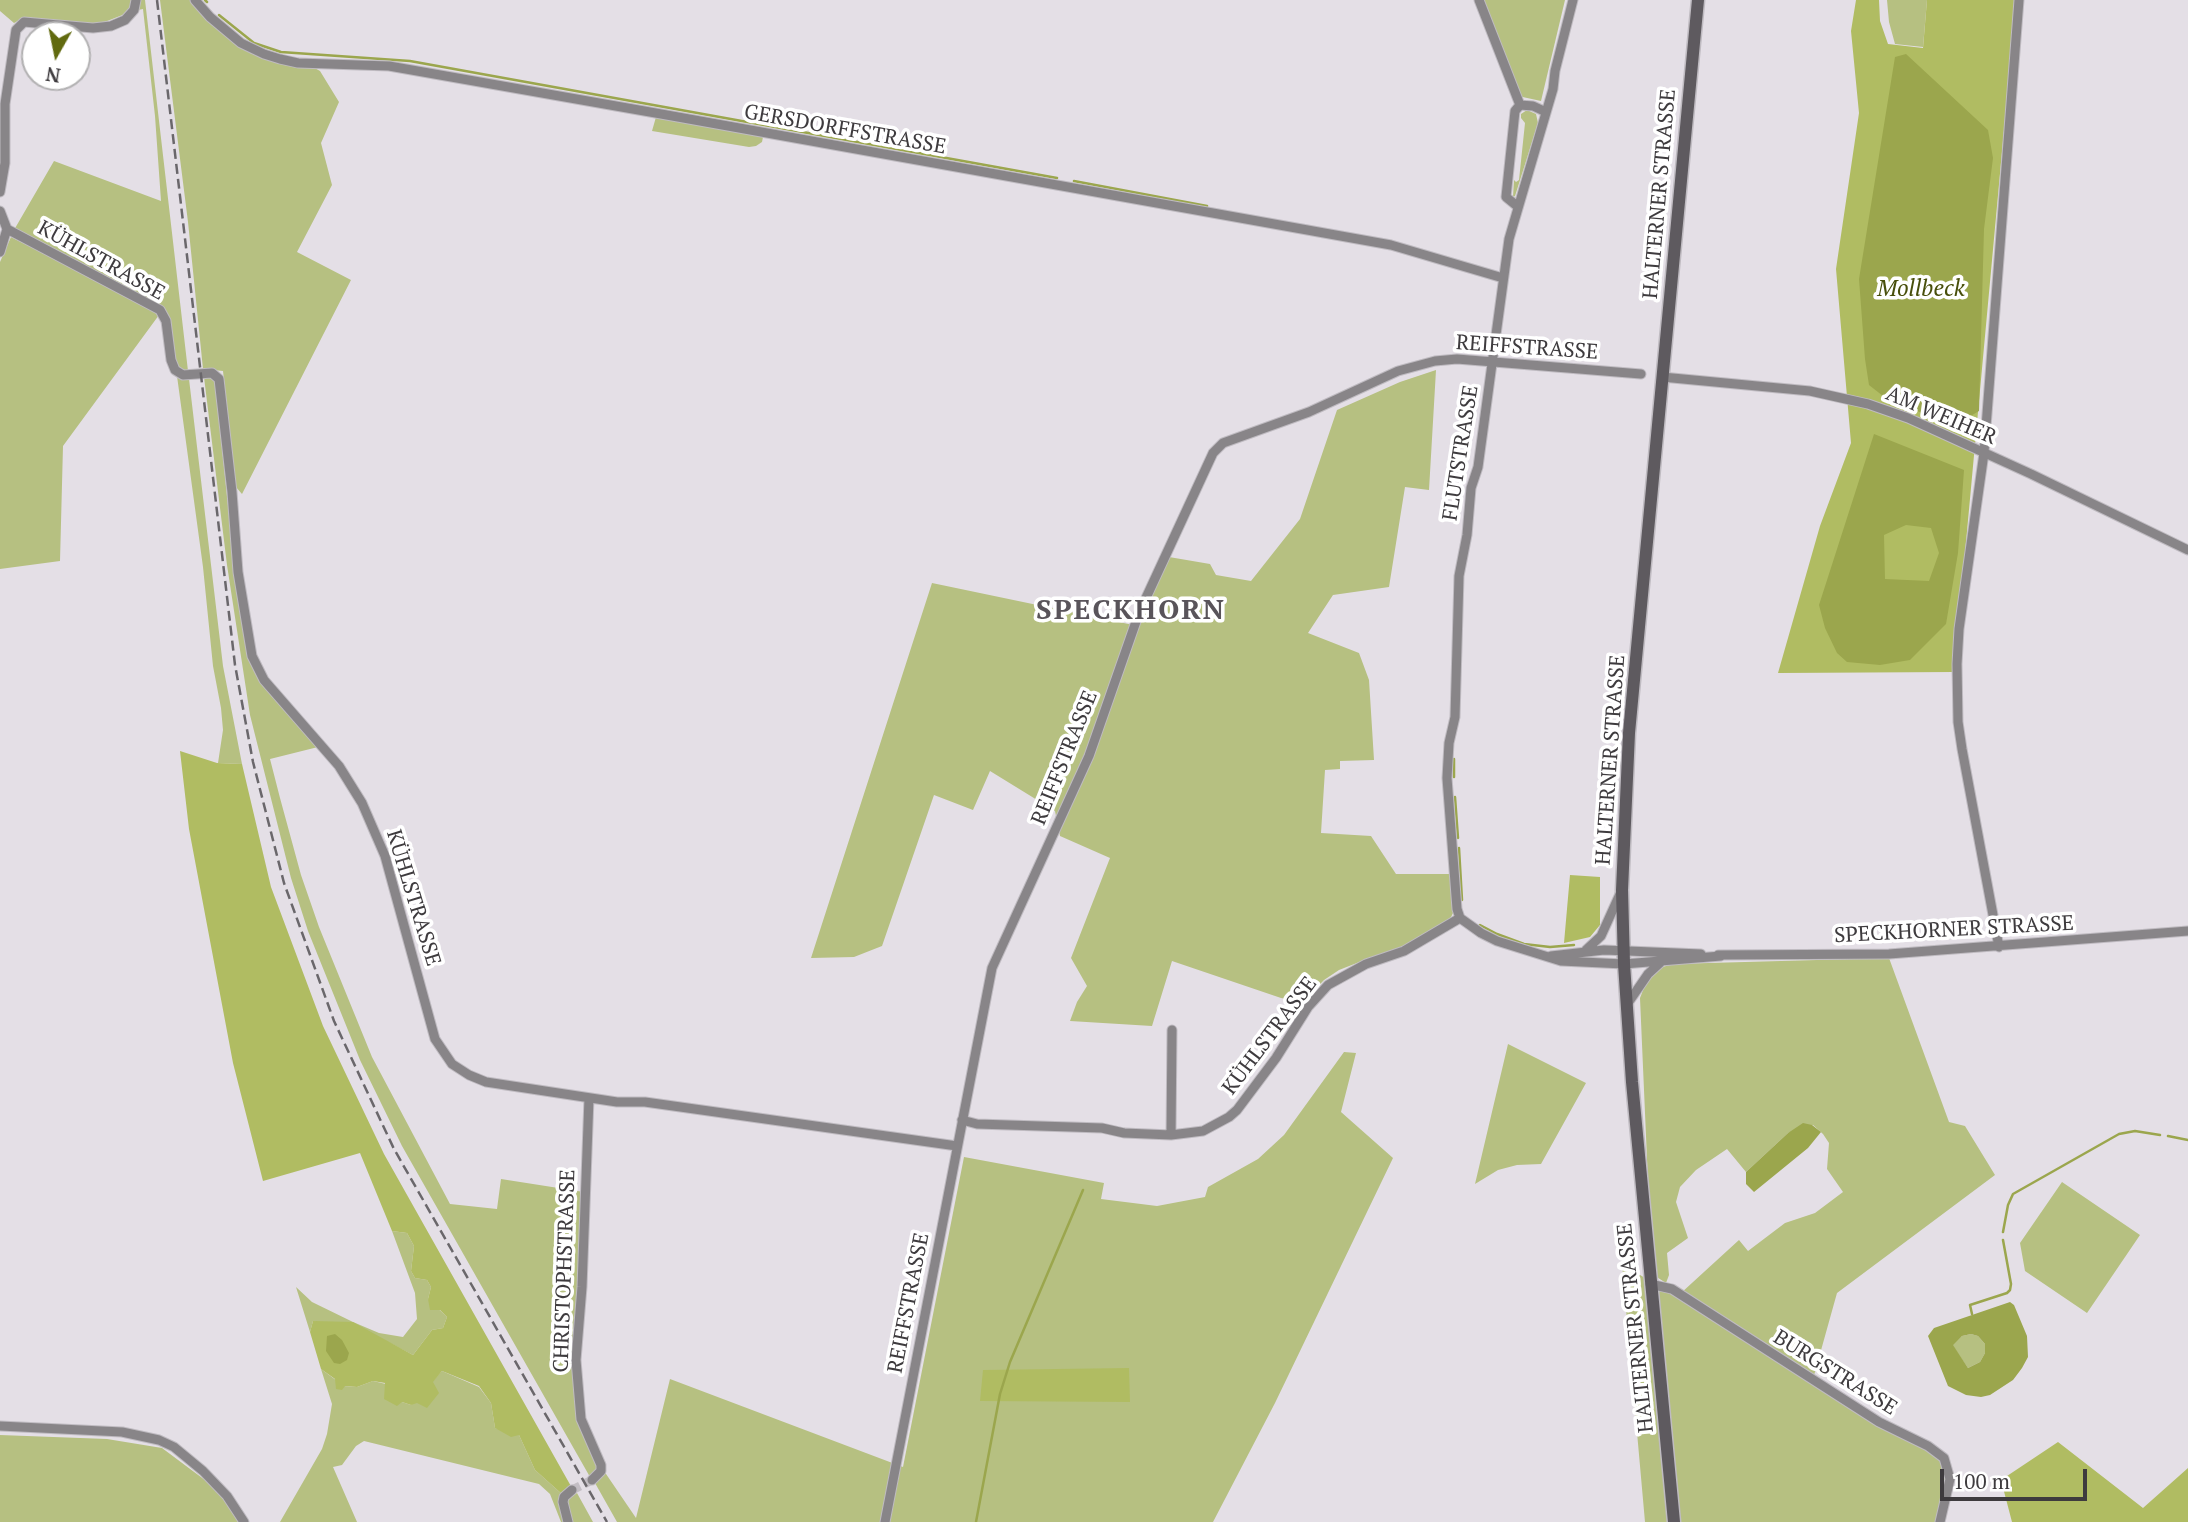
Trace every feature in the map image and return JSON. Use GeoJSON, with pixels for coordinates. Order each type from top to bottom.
{"type":"FeatureCollection","features":[{"type":"Feature","properties":{"kind":"main road","name":"HALTERNER STRASSE"},"geometry":{"type":"LineString","coordinates":[[1674,1522],[1650,1283],[1627,1005],[1622,890],[1629,733],[1668,378],[1698,0]]}},
{"type":"Feature","properties":{"kind":"street"},"geometry":{"type":"LineString","coordinates":[[0,192],[5,163],[5,104],[16,30],[24,22],[93,28],[111,26],[125,20],[134,10],[136,0]]}},
{"type":"Feature","properties":{"kind":"street","name":"GERSDORFFSTRASSE"},"geometry":{"type":"LineString","coordinates":[[195,0],[210,18],[241,43],[264,54],[298,63],[389,66],[690,119],[1391,245],[1503,278]]}},
{"type":"Feature","properties":{"kind":"street"},"geometry":{"type":"LineString","coordinates":[[1479,0],[1520,105]]}},
{"type":"Feature","properties":{"kind":"street","name":"FLUTSTRASSE"},"geometry":{"type":"LineString","coordinates":[[1460,918],[1457,909],[1447,778],[1449,743],[1455,717],[1458,590],[1467,536],[1467,513],[1478,467],[1509,239],[1546,112],[1573,0]]}},
{"type":"Feature","properties":{"kind":"street"},"geometry":{"type":"LineString","coordinates":[[1999,947],[1962,749],[1957,704],[1959,629],[1984,453],[2020,0]]}},
{"type":"Feature","properties":{"kind":"street"},"geometry":{"type":"LineString","coordinates":[[1520,105],[1533,106],[1546,112]]}},
{"type":"Feature","properties":{"kind":"street"},"geometry":{"type":"LineString","coordinates":[[1517,206],[1506,197],[1516,111],[1520,105]]}},
{"type":"Feature","properties":{"kind":"street"},"geometry":{"type":"LineString","coordinates":[[0,211],[7,229],[0,252]]}},
{"type":"Feature","properties":{"kind":"street","name":"KÜHLSTRASSE"},"geometry":{"type":"LineString","coordinates":[[7,229],[160,310],[166,321],[171,360],[175,370],[183,374],[212,373],[219,379],[238,572],[252,656],[264,680],[339,766],[362,803],[385,856],[435,1039],[452,1064],[486,1082],[617,1102],[645,1102],[957,1146]]}},
{"type":"Feature","properties":{"kind":"street","name":"REIFFSTRASSE"},"geometry":{"type":"LineString","coordinates":[[885,1522],[992,968],[1089,756],[1139,614],[1213,453],[1223,443],[1297,417],[1417,365],[1457,359],[1641,374]]}},
{"type":"Feature","properties":{"kind":"street","name":"AM WEIHER"},"geometry":{"type":"LineString","coordinates":[[1668,378],[1810,391],[1868,404],[1908,418],[2188,550]]}},
{"type":"Feature","properties":{"kind":"street"},"geometry":{"type":"LineString","coordinates":[[1586,951],[1601,936],[1622,890]]}},
{"type":"Feature","properties":{"kind":"street"},"geometry":{"type":"LineString","coordinates":[[1460,918],[1497,941],[1561,961],[1624,964]]}},
{"type":"Feature","properties":{"kind":"street","name":"KÜHLSTRASSE"},"geometry":{"type":"LineString","coordinates":[[962,1121],[977,1124],[1102,1128],[1125,1133],[1171,1135],[1203,1131],[1237,1110],[1276,1058],[1308,1007],[1328,985],[1366,964],[1404,951],[1460,918]]}},
{"type":"Feature","properties":{"kind":"street","name":"SPECKHORNER STRASSE"},"geometry":{"type":"LineString","coordinates":[[1624,950],[1721,956],[1889,954],[2188,931]]}},
{"type":"Feature","properties":{"kind":"street"},"geometry":{"type":"LineString","coordinates":[[1546,956],[1624,950]]}},
{"type":"Feature","properties":{"kind":"street","name":"SPECKHORNER STRASSE"},"geometry":{"type":"LineString","coordinates":[[1624,964],[1721,956]]}},
{"type":"Feature","properties":{"kind":"street"},"geometry":{"type":"LineString","coordinates":[[1627,1005],[1648,974],[1660,962]]}},
{"type":"Feature","properties":{"kind":"street"},"geometry":{"type":"LineString","coordinates":[[1171,1135],[1172,1030]]}},
{"type":"Feature","properties":{"kind":"street","name":"CHRISTOPHSTRASSE"},"geometry":{"type":"LineString","coordinates":[[589,1098],[582,1287],[576,1360],[581,1419],[601,1465],[601,1471],[592,1480]]}},
{"type":"Feature","properties":{"kind":"street","name":"BURGSTRASSE"},"geometry":{"type":"LineString","coordinates":[[1650,1283],[1672,1289],[1844,1401],[1928,1446],[1944,1458],[1950,1479],[1940,1522]]}},
{"type":"Feature","properties":{"kind":"street"},"geometry":{"type":"LineString","coordinates":[[0,1426],[121,1432],[159,1440],[174,1447],[203,1471],[227,1496],[244,1522]]}},
{"type":"Feature","properties":{"kind":"street"},"geometry":{"type":"LineString","coordinates":[[568,1522],[563,1502],[564,1497],[572,1490]]}},
{"type":"Feature","properties":{"kind":"shaded area"},"geometry":{"type":"Polygon","coordinates":[[[0,0],[132,0],[125,14],[91,25],[91,21],[25,17],[14,23],[0,11],[0,0]]]}},
{"type":"Feature","properties":{"kind":"shaded area"},"geometry":{"type":"Polygon","coordinates":[[[140,0],[145,0],[188,371],[176,366],[168,319],[14,230],[54,161],[161,201],[143,9],[138,10],[140,0]]]}},
{"type":"Feature","properties":{"kind":"shaded area"},"geometry":{"type":"Polygon","coordinates":[[[160,0],[190,0],[221,32],[250,53],[279,63],[313,67],[320,71],[339,102],[321,143],[332,185],[297,252],[351,280],[242,494],[235,486],[223,371],[203,369],[188,222],[160,0]]]}},
{"type":"Feature","properties":{"kind":"shaded area"},"geometry":{"type":"Polygon","coordinates":[[[1482,0],[1565,0],[1541,101],[1518,96],[1482,0]]]}},
{"type":"Feature","properties":{"kind":"shaded area"},"geometry":{"type":"Polygon","coordinates":[[[1856,0],[1879,0],[1880,21],[1888,44],[1923,48],[1927,0],[2016,0],[1954,672],[1778,673],[1820,526],[1851,443],[1836,269],[1859,113],[1851,31],[1856,0]]]}},
{"type":"Feature","properties":{"kind":"shaded area"},"geometry":{"type":"Polygon","coordinates":[[[1887,0],[1927,0],[1923,47],[1895,44],[1887,0]]]}},
{"type":"Feature","properties":{"kind":"shaded area"},"geometry":{"type":"Polygon","coordinates":[[[1527,110],[1536,114],[1538,123],[1515,196],[1513,197],[1514,180],[1519,180],[1525,123],[1521,114],[1527,110]]]}},
{"type":"Feature","properties":{"kind":"shaded area"},"geometry":{"type":"Polygon","coordinates":[[[656,117],[763,137],[762,142],[749,147],[652,131],[656,117]]]}},
{"type":"Feature","properties":{"kind":"shaded area"},"geometry":{"type":"Polygon","coordinates":[[[11,237],[147,305],[159,315],[63,446],[60,561],[0,569],[0,262],[11,237]]]}},
{"type":"Feature","properties":{"kind":"shaded area"},"geometry":{"type":"Polygon","coordinates":[[[1436,370],[1429,490],[1405,487],[1389,587],[1333,595],[1308,633],[1359,653],[1369,680],[1374,760],[1340,761],[1340,769],[1325,770],[1321,833],[1371,836],[1396,874],[1451,874],[1453,913],[1450,919],[1397,951],[1339,970],[1324,980],[1303,1002],[1281,998],[1172,961],[1152,1026],[1070,1021],[1087,986],[1071,958],[1110,858],[1060,836],[1055,811],[990,771],[973,810],[934,795],[882,946],[854,957],[811,958],[932,583],[1138,626],[1169,557],[1210,564],[1216,575],[1251,581],[1300,519],[1337,410],[1400,382],[1436,370]]]}},
{"type":"Feature","properties":{"kind":"shaded area"},"geometry":{"type":"Polygon","coordinates":[[[177,376],[189,379],[223,666],[242,764],[218,763],[223,730],[221,708],[213,666],[203,567],[177,376]]]}},
{"type":"Feature","properties":{"kind":"shaded area"},"geometry":{"type":"Polygon","coordinates":[[[204,377],[212,377],[215,380],[234,564],[251,664],[261,681],[318,747],[270,759],[301,875],[319,927],[372,1057],[450,1204],[497,1209],[501,1179],[584,1192],[574,1346],[580,1419],[599,1471],[590,1477],[402,1146],[360,1060],[308,931],[291,878],[250,715],[227,565],[204,377]]]}},
{"type":"Feature","properties":{"kind":"shaded area"},"geometry":{"type":"Polygon","coordinates":[[[180,751],[217,763],[242,764],[271,887],[323,1026],[384,1154],[572,1488],[563,1495],[535,1470],[519,1435],[511,1437],[495,1428],[491,1403],[479,1386],[442,1371],[433,1382],[439,1393],[427,1408],[417,1403],[411,1405],[402,1402],[397,1406],[384,1399],[385,1383],[373,1381],[357,1387],[345,1386],[342,1390],[336,1389],[335,1379],[321,1369],[310,1332],[313,1321],[353,1322],[413,1355],[432,1330],[443,1328],[447,1317],[440,1310],[430,1310],[428,1299],[431,1287],[427,1280],[415,1278],[411,1271],[414,1246],[407,1233],[392,1231],[360,1153],[263,1181],[233,1063],[189,829],[180,751]]]}},
{"type":"Feature","properties":{"kind":"shaded area"},"geometry":{"type":"Polygon","coordinates":[[[1570,875],[1600,877],[1600,925],[1590,937],[1564,943],[1570,875]]]}},
{"type":"Feature","properties":{"kind":"shaded area"},"geometry":{"type":"Polygon","coordinates":[[[1889,958],[1949,1122],[1965,1126],[1995,1175],[1837,1293],[1813,1379],[1681,1293],[1739,1240],[1748,1251],[1785,1223],[1815,1213],[1843,1192],[1827,1169],[1829,1143],[1813,1125],[1788,1133],[1746,1172],[1727,1149],[1696,1170],[1680,1187],[1676,1202],[1688,1238],[1667,1253],[1669,1275],[1666,1283],[1652,1274],[1640,998],[1647,980],[1659,968],[1673,964],[1889,958]]]}},
{"type":"Feature","properties":{"kind":"shaded area"},"geometry":{"type":"Polygon","coordinates":[[[1508,1044],[1586,1083],[1541,1164],[1517,1165],[1498,1170],[1475,1184],[1508,1044]]]}},
{"type":"Feature","properties":{"kind":"shaded area"},"geometry":{"type":"Polygon","coordinates":[[[1344,1052],[1356,1053],[1341,1112],[1393,1158],[1275,1403],[1213,1522],[617,1522],[595,1483],[604,1471],[636,1518],[670,1379],[903,1467],[964,1157],[1104,1183],[1101,1199],[1157,1206],[1205,1197],[1208,1187],[1258,1159],[1284,1135],[1344,1052]]]}},
{"type":"Feature","properties":{"kind":"shaded area"},"geometry":{"type":"Polygon","coordinates":[[[2062,1182],[2140,1235],[2087,1313],[2025,1271],[2020,1243],[2062,1182]]]}},
{"type":"Feature","properties":{"kind":"shaded area"},"geometry":{"type":"Polygon","coordinates":[[[392,1231],[407,1233],[414,1246],[411,1271],[415,1278],[427,1280],[431,1287],[428,1299],[447,1317],[443,1328],[432,1330],[413,1355],[390,1343],[313,1321],[310,1332],[296,1287],[312,1302],[353,1322],[379,1333],[403,1337],[417,1319],[415,1293],[392,1231]]]}},
{"type":"Feature","properties":{"kind":"shaded area"},"geometry":{"type":"Polygon","coordinates":[[[1622,1264],[1943,1459],[1947,1479],[1938,1522],[1645,1522],[1622,1264]]]}},
{"type":"Feature","properties":{"kind":"shaded area"},"geometry":{"type":"Polygon","coordinates":[[[1962,1336],[1978,1336],[1985,1344],[1985,1353],[1980,1362],[1968,1368],[1952,1345],[1962,1336]]]}},
{"type":"Feature","properties":{"kind":"shaded area"},"geometry":{"type":"Polygon","coordinates":[[[1129,1368],[1130,1402],[980,1401],[983,1370],[1129,1368]]]}},
{"type":"Feature","properties":{"kind":"shaded area"},"geometry":{"type":"Polygon","coordinates":[[[321,1369],[344,1386],[357,1387],[373,1381],[386,1384],[402,1402],[411,1405],[442,1371],[479,1387],[491,1403],[495,1428],[519,1435],[535,1470],[563,1495],[566,1522],[561,1522],[550,1494],[539,1484],[364,1441],[356,1446],[342,1465],[333,1467],[357,1522],[280,1522],[322,1449],[327,1434],[332,1404],[321,1369]]]}},
{"type":"Feature","properties":{"kind":"shaded area"},"geometry":{"type":"Polygon","coordinates":[[[0,1435],[107,1439],[162,1448],[225,1495],[243,1522],[0,1522],[0,1435]]]}},
{"type":"Feature","properties":{"kind":"shaded area"},"geometry":{"type":"Polygon","coordinates":[[[2058,1442],[2143,1508],[2188,1468],[2188,1522],[2012,1522],[2001,1480],[2058,1442]]]}},
{"type":"Feature","properties":{"kind":"shaded area"},"geometry":{"type":"Polygon","coordinates":[[[577,1493],[593,1522],[570,1522],[566,1504],[568,1499],[577,1493]]]}},
{"type":"Feature","properties":{"kind":"water","name":"Mollbeck"},"geometry":{"type":"Polygon","coordinates":[[[1906,54],[1988,130],[1993,158],[1984,229],[1979,411],[1962,421],[1940,421],[1883,396],[1869,385],[1865,359],[1859,279],[1895,57],[1906,54]]]}},
{"type":"Feature","properties":{"kind":"water"},"geometry":{"type":"Polygon","coordinates":[[[1874,434],[1964,470],[1958,553],[1946,624],[1910,660],[1880,665],[1847,662],[1837,653],[1825,628],[1819,605],[1874,434]],[[1906,525],[1884,535],[1885,579],[1929,581],[1939,553],[1931,528],[1906,525]]]}},
{"type":"Feature","properties":{"kind":"water"},"geometry":{"type":"Polygon","coordinates":[[[1803,1123],[1812,1125],[1821,1132],[1808,1148],[1754,1192],[1746,1184],[1746,1172],[1788,1133],[1803,1123]]]}},
{"type":"Feature","properties":{"kind":"water"},"geometry":{"type":"Polygon","coordinates":[[[2010,1302],[2014,1305],[2027,1336],[2028,1357],[2013,1380],[1990,1395],[1966,1395],[1948,1386],[1928,1336],[1934,1328],[2010,1302]],[[1962,1336],[1953,1345],[1968,1368],[1980,1362],[1985,1353],[1985,1344],[1978,1336],[1962,1336]]]}},
{"type":"Feature","properties":{"kind":"water"},"geometry":{"type":"Polygon","coordinates":[[[335,1334],[349,1353],[347,1360],[340,1364],[334,1363],[326,1351],[327,1336],[335,1334]]]}},
{"type":"Feature","properties":{"kind":"waterway"},"geometry":{"type":"LineString","coordinates":[[219,15],[254,43],[281,52],[410,61],[1057,178]]}},
{"type":"Feature","properties":{"kind":"waterway"},"geometry":{"type":"LineString","coordinates":[[1074,181],[1207,206]]}},
{"type":"Feature","properties":{"kind":"waterway"},"geometry":{"type":"LineString","coordinates":[[1454,759],[1454,777]]}},
{"type":"Feature","properties":{"kind":"waterway"},"geometry":{"type":"LineString","coordinates":[[1455,797],[1458,838]]}},
{"type":"Feature","properties":{"kind":"waterway"},"geometry":{"type":"LineString","coordinates":[[1459,848],[1462,900]]}},
{"type":"Feature","properties":{"kind":"waterway"},"geometry":{"type":"LineString","coordinates":[[1480,925],[1524,944],[1550,947],[1574,945]]}},
{"type":"Feature","properties":{"kind":"waterway"},"geometry":{"type":"LineString","coordinates":[[2003,1232],[2013,1194],[2119,1134],[2135,1131],[2160,1135]]}},
{"type":"Feature","properties":{"kind":"waterway"},"geometry":{"type":"LineString","coordinates":[[2168,1136],[2188,1140]]}},
{"type":"Feature","properties":{"kind":"waterway"},"geometry":{"type":"LineString","coordinates":[[976,1522],[1000,1394],[1010,1362],[1083,1190]]}},
{"type":"Feature","properties":{"kind":"waterway"},"geometry":{"type":"LineString","coordinates":[[1972,1314],[1970,1305],[2010,1290],[2003,1240]]}},
{"type":"Feature","properties":{"kind":"tunnel"},"geometry":{"type":"LineString","coordinates":[[572,1490],[592,1480]]}},
{"type":"Feature","properties":{"kind":"railway"},"geometry":{"type":"LineString","coordinates":[[157,0],[235,665],[253,762],[284,883],[334,1021],[394,1149],[607,1522]]}},
{"type":"Feature","properties":{"kind":"district","name":"SPECKHORN"},"geometry":{"type":"Point","coordinates":[1131,611]}}]}
